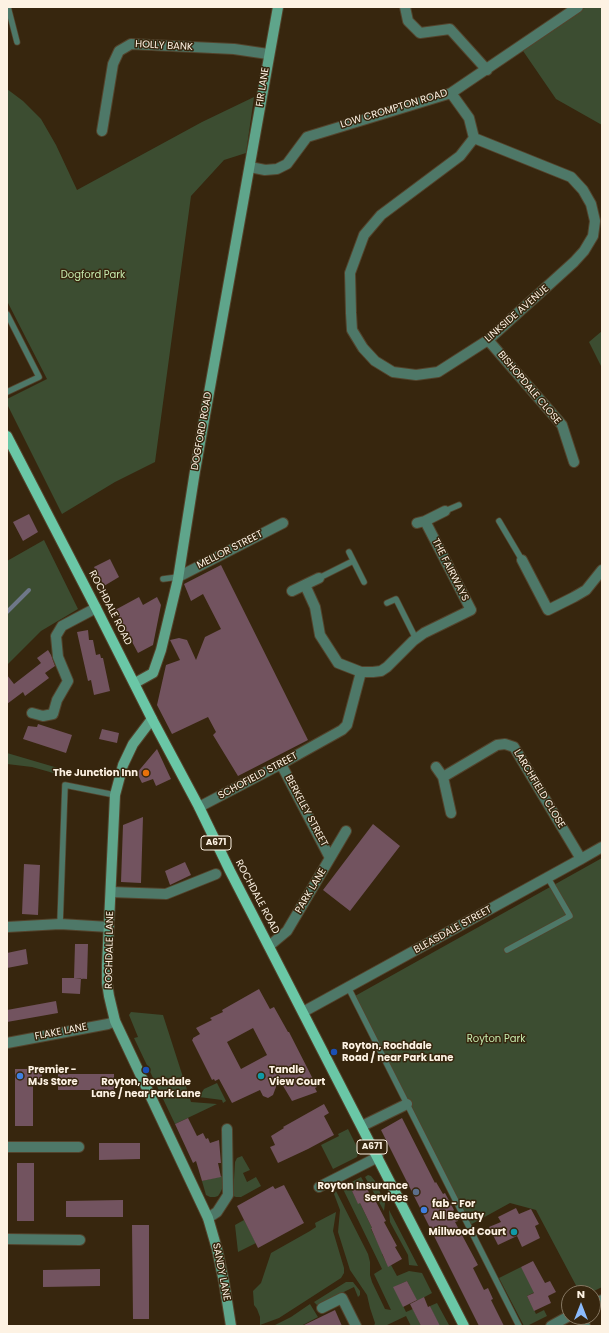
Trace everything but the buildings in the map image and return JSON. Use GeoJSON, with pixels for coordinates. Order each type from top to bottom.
{"type":"FeatureCollection","features":[{"type":"Feature","properties":{"kind":"main road","name":"ROCHDALE ROAD"},"geometry":{"type":"LineString","coordinates":[[7,436],[135,683],[152,719],[199,807],[230,871],[464,1326]]}},
{"type":"Feature","properties":{"kind":"street","name":"FIR LANE"},"geometry":{"type":"LineString","coordinates":[[250,167],[268,54],[278,7]]}},
{"type":"Feature","properties":{"kind":"street"},"geometry":{"type":"LineString","coordinates":[[405,7],[408,21],[420,33],[450,29],[487,70]]}},
{"type":"Feature","properties":{"kind":"street","name":"LOW CROMPTON ROAD"},"geometry":{"type":"LineString","coordinates":[[250,167],[265,170],[278,169],[287,164],[307,137],[451,92],[487,70],[578,7]]}},
{"type":"Feature","properties":{"kind":"street","name":"HOLLY BANK"},"geometry":{"type":"LineString","coordinates":[[102,131],[113,64],[119,51],[131,44],[234,50],[268,54]]}},
{"type":"Feature","properties":{"kind":"street"},"geometry":{"type":"LineString","coordinates":[[451,92],[469,118],[474,138]]}},
{"type":"Feature","properties":{"kind":"street","name":"LINKSIDE AVENUE"},"geometry":{"type":"LineString","coordinates":[[474,138],[571,178],[583,190],[591,204],[595,220],[593,236],[574,262],[488,340],[438,372],[416,375],[393,372],[375,361],[363,348],[352,330],[350,273],[364,235],[381,215],[460,156],[474,138]]}},
{"type":"Feature","properties":{"kind":"street","name":"DOGFORD ROAD"},"geometry":{"type":"LineString","coordinates":[[135,683],[153,673],[161,650],[178,578],[195,471],[250,167]]}},
{"type":"Feature","properties":{"kind":"street","name":"BISHOPDALE CLOSE"},"geometry":{"type":"LineString","coordinates":[[488,340],[562,425],[574,462]]}},
{"type":"Feature","properties":{"kind":"street","name":"THE FAIRWAYS"},"geometry":{"type":"LineString","coordinates":[[305,585],[314,607],[320,635],[334,659],[343,666],[361,672],[381,671],[424,633],[471,610],[421,522],[445,512]]}},
{"type":"Feature","properties":{"kind":"street","name":"MELLOR STREET"},"geometry":{"type":"LineString","coordinates":[[178,578],[283,523]]}},
{"type":"Feature","properties":{"kind":"street"},"geometry":{"type":"LineString","coordinates":[[522,560],[548,610],[586,590],[602,570]]}},
{"type":"Feature","properties":{"kind":"street"},"geometry":{"type":"LineString","coordinates":[[292,591],[319,578]]}},
{"type":"Feature","properties":{"kind":"street"},"geometry":{"type":"LineString","coordinates":[[32,713],[43,716],[53,714],[56,700],[68,681],[58,657],[56,636],[62,626],[96,608]]}},
{"type":"Feature","properties":{"kind":"street","name":"SCHOFIELD STREET"},"geometry":{"type":"LineString","coordinates":[[199,807],[342,730],[347,725],[361,672]]}},
{"type":"Feature","properties":{"kind":"street","name":"ROCHDALE LANE"},"geometry":{"type":"LineString","coordinates":[[152,719],[133,744],[123,765],[115,795],[108,983],[115,1021],[208,1218]]}},
{"type":"Feature","properties":{"kind":"street","name":"LARCHFIELD CLOSE"},"geometry":{"type":"LineString","coordinates":[[443,777],[497,745],[505,744],[514,747],[581,860]]}},
{"type":"Feature","properties":{"kind":"street","name":"BERKELEY STREET"},"geometry":{"type":"LineString","coordinates":[[281,764],[330,858]]}},
{"type":"Feature","properties":{"kind":"street"},"geometry":{"type":"LineString","coordinates":[[436,767],[443,777],[451,813]]}},
{"type":"Feature","properties":{"kind":"street","name":"PARK LANE"},"geometry":{"type":"LineString","coordinates":[[269,946],[287,931],[346,831]]}},
{"type":"Feature","properties":{"kind":"street","name":"BLEASDALE STREET"},"geometry":{"type":"LineString","coordinates":[[303,1012],[581,860],[602,847]]}},
{"type":"Feature","properties":{"kind":"street"},"geometry":{"type":"LineString","coordinates":[[111,892],[166,894],[216,874]]}},
{"type":"Feature","properties":{"kind":"street"},"geometry":{"type":"LineString","coordinates":[[7,927],[60,924],[110,927]]}},
{"type":"Feature","properties":{"kind":"street","name":"FLAKE LANE"},"geometry":{"type":"LineString","coordinates":[[7,1043],[108,1024],[115,1021]]}},
{"type":"Feature","properties":{"kind":"street"},"geometry":{"type":"LineString","coordinates":[[362,1126],[407,1104]]}},
{"type":"Feature","properties":{"kind":"street"},"geometry":{"type":"LineString","coordinates":[[208,1218],[217,1212],[228,1195],[227,1129]]}},
{"type":"Feature","properties":{"kind":"street"},"geometry":{"type":"LineString","coordinates":[[7,1147],[79,1147]]}},
{"type":"Feature","properties":{"kind":"street"},"geometry":{"type":"LineString","coordinates":[[319,1188],[378,1157]]}},
{"type":"Feature","properties":{"kind":"street","name":"SANDY LANE"},"geometry":{"type":"LineString","coordinates":[[208,1218],[217,1249],[231,1326]]}},
{"type":"Feature","properties":{"kind":"street"},"geometry":{"type":"LineString","coordinates":[[7,1239],[80,1240]]}},
{"type":"Feature","properties":{"kind":"street"},"geometry":{"type":"LineString","coordinates":[[322,1308],[342,1298],[356,1326]]}},
{"type":"Feature","properties":{"kind":"street"},"geometry":{"type":"LineString","coordinates":[[551,1326],[561,1320]]}},
{"type":"Feature","properties":{"kind":"lane"},"geometry":{"type":"LineString","coordinates":[[8,7],[17,42]]}},
{"type":"Feature","properties":{"kind":"lane"},"geometry":{"type":"LineString","coordinates":[[7,314],[39,377],[7,392]]}},
{"type":"Feature","properties":{"kind":"lane"},"geometry":{"type":"LineString","coordinates":[[445,512],[459,505]]}},
{"type":"Feature","properties":{"kind":"lane"},"geometry":{"type":"LineString","coordinates":[[499,521],[522,560]]}},
{"type":"Feature","properties":{"kind":"lane"},"geometry":{"type":"LineString","coordinates":[[349,552],[364,582]]}},
{"type":"Feature","properties":{"kind":"lane"},"geometry":{"type":"LineString","coordinates":[[319,578],[353,561]]}},
{"type":"Feature","properties":{"kind":"lane"},"geometry":{"type":"LineString","coordinates":[[163,579],[178,578]]}},
{"type":"Feature","properties":{"kind":"lane"},"geometry":{"type":"LineString","coordinates":[[387,603],[396,599],[416,639]]}},
{"type":"Feature","properties":{"kind":"lane"},"geometry":{"type":"LineString","coordinates":[[60,924],[65,785],[115,795]]}},
{"type":"Feature","properties":{"kind":"lane"},"geometry":{"type":"LineString","coordinates":[[507,950],[570,916],[548,878]]}},
{"type":"Feature","properties":{"kind":"lane"},"geometry":{"type":"LineString","coordinates":[[348,987],[519,1326]]}},
{"type":"Feature","properties":{"kind":"green space"},"geometry":{"type":"Polygon","coordinates":[[[586,7],[602,7],[602,125],[556,99],[521,48],[586,7]]]}},
{"type":"Feature","properties":{"kind":"green space","name":"Dogford Park"},"geometry":{"type":"Polygon","coordinates":[[[7,89],[23,101],[41,119],[56,145],[77,190],[202,122],[254,97],[246,153],[224,160],[191,196],[155,462],[115,482],[62,514],[7,404],[7,399],[47,379],[7,301],[7,89]]]}},
{"type":"Feature","properties":{"kind":"green space"},"geometry":{"type":"Polygon","coordinates":[[[602,331],[602,368],[589,342],[602,331]]]}},
{"type":"Feature","properties":{"kind":"green space"},"geometry":{"type":"Polygon","coordinates":[[[44,540],[78,609],[41,631],[7,665],[7,561],[44,540]]]}},
{"type":"Feature","properties":{"kind":"green space"},"geometry":{"type":"Polygon","coordinates":[[[7,753],[58,768],[57,774],[32,767],[7,764],[7,753]]]}},
{"type":"Feature","properties":{"kind":"green space","name":"Royton Park"},"geometry":{"type":"Polygon","coordinates":[[[602,858],[602,1287],[601,1285],[576,1285],[536,1210],[510,1203],[470,1225],[355,996],[602,858]]]}},
{"type":"Feature","properties":{"kind":"green space"},"geometry":{"type":"Polygon","coordinates":[[[131,1012],[163,1015],[191,1102],[217,1104],[175,1124],[134,1038],[138,1037],[129,1015],[131,1012]]]}},
{"type":"Feature","properties":{"kind":"green space"},"geometry":{"type":"Polygon","coordinates":[[[217,1083],[226,1101],[223,1103],[222,1100],[199,1097],[204,1089],[217,1083]]]}},
{"type":"Feature","properties":{"kind":"green space"},"geometry":{"type":"Polygon","coordinates":[[[348,1129],[358,1149],[357,1157],[333,1169],[321,1145],[339,1136],[338,1134],[348,1129]]]}},
{"type":"Feature","properties":{"kind":"green space"},"geometry":{"type":"Polygon","coordinates":[[[242,1156],[250,1170],[243,1173],[247,1182],[256,1177],[261,1186],[241,1197],[236,1197],[233,1196],[235,1162],[237,1158],[242,1156]]]}},
{"type":"Feature","properties":{"kind":"green space"},"geometry":{"type":"Polygon","coordinates":[[[368,1175],[375,1181],[385,1203],[384,1211],[365,1177],[368,1175]]]}},
{"type":"Feature","properties":{"kind":"green space"},"geometry":{"type":"Polygon","coordinates":[[[222,1176],[222,1189],[218,1196],[210,1197],[206,1195],[202,1181],[222,1176]]]}},
{"type":"Feature","properties":{"kind":"green space"},"geometry":{"type":"Polygon","coordinates":[[[361,1177],[365,1184],[352,1191],[358,1203],[360,1203],[372,1228],[371,1229],[388,1266],[391,1265],[397,1276],[409,1271],[422,1273],[432,1293],[417,1301],[407,1281],[394,1287],[406,1312],[413,1309],[421,1326],[411,1326],[406,1316],[385,1326],[374,1326],[375,1323],[367,1295],[350,1270],[338,1232],[340,1210],[334,1194],[336,1191],[368,1254],[372,1282],[385,1309],[391,1310],[374,1274],[382,1269],[342,1187],[361,1177]]]}},
{"type":"Feature","properties":{"kind":"green space"},"geometry":{"type":"Polygon","coordinates":[[[389,1210],[418,1266],[409,1265],[408,1255],[390,1222],[389,1210]]]}},
{"type":"Feature","properties":{"kind":"green space"},"geometry":{"type":"Polygon","coordinates":[[[336,1212],[333,1231],[344,1268],[344,1273],[341,1278],[279,1318],[260,1325],[260,1317],[254,1305],[253,1291],[261,1283],[271,1253],[310,1231],[316,1227],[315,1223],[336,1212]]]}},
{"type":"Feature","properties":{"kind":"green space"},"geometry":{"type":"Polygon","coordinates":[[[244,1220],[256,1243],[238,1252],[235,1225],[244,1220]]]}},
{"type":"Feature","properties":{"kind":"green space"},"geometry":{"type":"Polygon","coordinates":[[[521,1267],[543,1288],[527,1296],[536,1314],[544,1310],[547,1316],[527,1326],[524,1326],[499,1278],[521,1267]]]}},
{"type":"Feature","properties":{"kind":"green space"},"geometry":{"type":"Polygon","coordinates":[[[346,1282],[353,1282],[360,1291],[360,1295],[358,1297],[354,1287],[317,1305],[314,1302],[346,1282]]]}},
{"type":"Feature","properties":{"kind":"green space"},"geometry":{"type":"Polygon","coordinates":[[[437,1303],[449,1325],[439,1326],[430,1306],[437,1303]]]}},
{"type":"Feature","properties":{"kind":"green space"},"geometry":{"type":"Polygon","coordinates":[[[310,1304],[318,1317],[301,1326],[273,1326],[291,1317],[310,1304]]]}},
{"type":"Feature","properties":{"kind":"waterway"},"geometry":{"type":"LineString","coordinates":[[7,612],[29,590]]}},
{"type":"Feature","properties":{"kind":"place","name":"The Junction Inn"},"geometry":{"type":"Point","coordinates":[146,773]}},
{"type":"Feature","properties":{"kind":"place","name":"Royton, Rochdale Road / near Park Lane"},"geometry":{"type":"Point","coordinates":[334,1052]}},
{"type":"Feature","properties":{"kind":"place","name":"Royton, Rochdale Lane / near Park Lane"},"geometry":{"type":"Point","coordinates":[146,1070]}},
{"type":"Feature","properties":{"kind":"place","name":"Premier - MJs Store"},"geometry":{"type":"Point","coordinates":[20,1076]}},
{"type":"Feature","properties":{"kind":"place","name":"Tandle View Court"},"geometry":{"type":"Point","coordinates":[261,1076]}},
{"type":"Feature","properties":{"kind":"place","name":"Royton Insurance Services"},"geometry":{"type":"Point","coordinates":[416,1192]}},
{"type":"Feature","properties":{"kind":"place","name":"fab - For All Beauty"},"geometry":{"type":"Point","coordinates":[424,1210]}},
{"type":"Feature","properties":{"kind":"place","name":"Millwood Court"},"geometry":{"type":"Point","coordinates":[514,1232]}}]}
